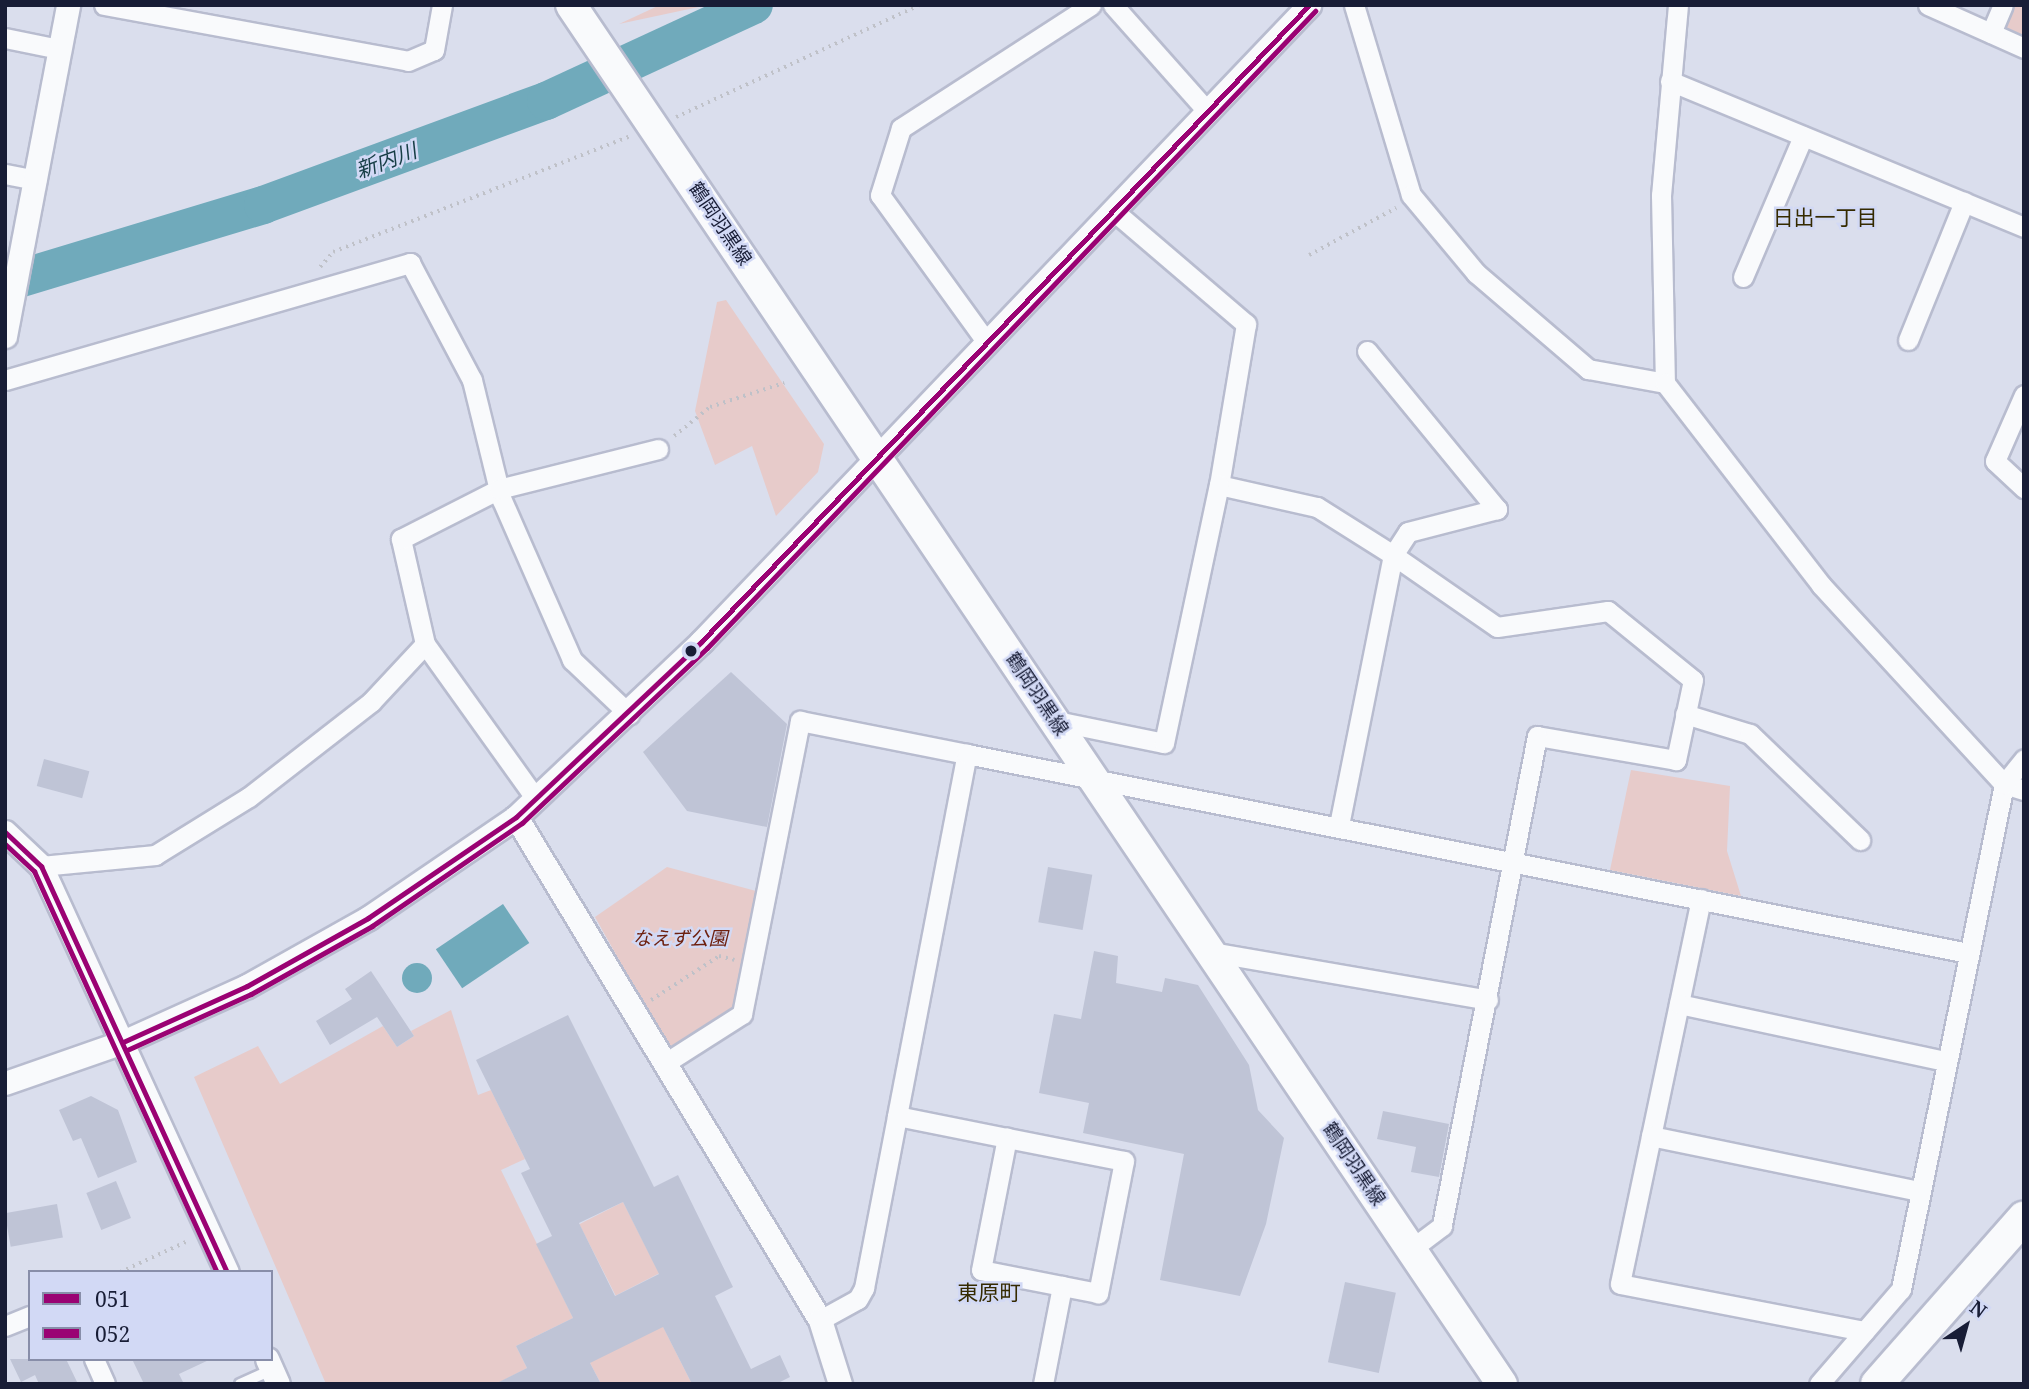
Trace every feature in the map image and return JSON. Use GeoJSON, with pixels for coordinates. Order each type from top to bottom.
{"type":"FeatureCollection","features":[{"type":"Feature","properties":{"kind":"highway"},"geometry":{"type":"LineString","coordinates":[[1877,1384],[2024,1217]]}},
{"type":"Feature","properties":{"kind":"main road","name":"鶴岡羽黒線"},"geometry":{"type":"LineString","coordinates":[[575,11],[1502,1384]]}},
{"type":"Feature","properties":{"kind":"street"},"geometry":{"type":"LineString","coordinates":[[5,336],[68,5]]}},
{"type":"Feature","properties":{"kind":"street"},"geometry":{"type":"LineString","coordinates":[[104,5],[408,61],[434,50],[442,5]]}},
{"type":"Feature","properties":{"kind":"street"},"geometry":{"type":"LineString","coordinates":[[988,344],[880,195],[901,128],[1091,5]]}},
{"type":"Feature","properties":{"kind":"street"},"geometry":{"type":"LineString","coordinates":[[1113,5],[1208,112]]}},
{"type":"Feature","properties":{"kind":"street"},"geometry":{"type":"LineString","coordinates":[[5,1083],[123,1042],[247,986],[369,918],[516,817],[629,714],[1116,213],[1309,5]]}},
{"type":"Feature","properties":{"kind":"street"},"geometry":{"type":"LineString","coordinates":[[1354,5],[1413,199],[1476,273],[1588,369],[1665,383]]}},
{"type":"Feature","properties":{"kind":"street"},"geometry":{"type":"LineString","coordinates":[[1678,5],[1661,195],[1665,383],[1821,585],[2004,784],[2024,790]]}},
{"type":"Feature","properties":{"kind":"street"},"geometry":{"type":"LineString","coordinates":[[1928,5],[2024,48]]}},
{"type":"Feature","properties":{"kind":"street"},"geometry":{"type":"LineString","coordinates":[[1991,33],[2003,5]]}},
{"type":"Feature","properties":{"kind":"street"},"geometry":{"type":"LineString","coordinates":[[5,38],[60,49]]}},
{"type":"Feature","properties":{"kind":"street"},"geometry":{"type":"LineString","coordinates":[[1670,81],[2024,227]]}},
{"type":"Feature","properties":{"kind":"street"},"geometry":{"type":"LineString","coordinates":[[1743,276],[1802,135]]}},
{"type":"Feature","properties":{"kind":"street"},"geometry":{"type":"LineString","coordinates":[[5,174],[37,173]]}},
{"type":"Feature","properties":{"kind":"street"},"geometry":{"type":"LineString","coordinates":[[1909,340],[1964,202]]}},
{"type":"Feature","properties":{"kind":"street"},"geometry":{"type":"LineString","coordinates":[[1056,721],[1164,743],[1219,485],[1246,324],[1116,213]]}},
{"type":"Feature","properties":{"kind":"street"},"geometry":{"type":"LineString","coordinates":[[5,380],[410,263],[472,380],[499,489],[572,660],[629,714]]}},
{"type":"Feature","properties":{"kind":"street"},"geometry":{"type":"LineString","coordinates":[[1339,826],[1392,555],[1408,532],[1497,509],[1367,351]]}},
{"type":"Feature","properties":{"kind":"street"},"geometry":{"type":"LineString","coordinates":[[2024,395],[1994,460],[2024,488]]}},
{"type":"Feature","properties":{"kind":"street"},"geometry":{"type":"LineString","coordinates":[[536,799],[425,644],[401,539],[499,489],[658,449]]}},
{"type":"Feature","properties":{"kind":"street"},"geometry":{"type":"LineString","coordinates":[[1219,485],[1317,507],[1497,627],[1608,611],[1693,680],[1676,760],[1536,736],[1516,862],[1442,1226],[1411,1250]]}},
{"type":"Feature","properties":{"kind":"street"},"geometry":{"type":"LineString","coordinates":[[41,866],[155,855],[249,797],[335,731],[425,644]]}},
{"type":"Feature","properties":{"kind":"street"},"geometry":{"type":"LineString","coordinates":[[1685,714],[1750,734],[1860,840]]}},
{"type":"Feature","properties":{"kind":"street"},"geometry":{"type":"LineString","coordinates":[[667,1062],[743,1014],[800,721],[1968,953]]}},
{"type":"Feature","properties":{"kind":"street"},"geometry":{"type":"LineString","coordinates":[[820,1320],[858,1299],[864,1288],[967,754]]}},
{"type":"Feature","properties":{"kind":"street"},"geometry":{"type":"LineString","coordinates":[[1819,1384],[1901,1289],[1945,1061],[2004,784],[2024,760]]}},
{"type":"Feature","properties":{"kind":"street"},"geometry":{"type":"LineString","coordinates":[[516,817],[667,1062],[820,1320],[841,1384]]}},
{"type":"Feature","properties":{"kind":"street"},"geometry":{"type":"LineString","coordinates":[[5,832],[41,866],[226,1270]]}},
{"type":"Feature","properties":{"kind":"street"},"geometry":{"type":"LineString","coordinates":[[1700,899],[1620,1284],[1865,1331]]}},
{"type":"Feature","properties":{"kind":"street"},"geometry":{"type":"LineString","coordinates":[[1211,952],[1488,1000]]}},
{"type":"Feature","properties":{"kind":"street"},"geometry":{"type":"LineString","coordinates":[[1679,1004],[1945,1061]]}},
{"type":"Feature","properties":{"kind":"street"},"geometry":{"type":"LineString","coordinates":[[897,1116],[1124,1161],[1098,1293],[981,1270],[1007,1138]]}},
{"type":"Feature","properties":{"kind":"street"},"geometry":{"type":"LineString","coordinates":[[1651,1136],[1919,1191]]}},
{"type":"Feature","properties":{"kind":"street"},"geometry":{"type":"LineString","coordinates":[[1043,1384],[1062,1286]]}},
{"type":"Feature","properties":{"kind":"street"},"geometry":{"type":"LineString","coordinates":[[5,1326],[28,1317]]}},
{"type":"Feature","properties":{"kind":"street"},"geometry":{"type":"LineString","coordinates":[[95,1361],[106,1384]]}},
{"type":"Feature","properties":{"kind":"lane"},"geometry":{"type":"LineString","coordinates":[[240,1384],[272,1371]]}},
{"type":"Feature","properties":{"kind":"path"},"geometry":{"type":"LineString","coordinates":[[1309,255],[1413,199]]}},
{"type":"Feature","properties":{"kind":"path"},"geometry":{"type":"LineString","coordinates":[[658,449],[710,407],[784,383]]}},
{"type":"Feature","properties":{"kind":"path"},"geometry":{"type":"LineString","coordinates":[[646,1003],[719,956],[752,964]]}},
{"type":"Feature","properties":{"kind":"path"},"geometry":{"type":"LineString","coordinates":[[124,1270],[188,1241]]}},
{"type":"Feature","properties":{"kind":"green space"},"geometry":{"type":"Polygon","coordinates":[[[660,5],[708,5],[619,24],[660,5]]]}},
{"type":"Feature","properties":{"kind":"green space"},"geometry":{"type":"Polygon","coordinates":[[[2015,5],[2024,5],[2024,39],[2005,31],[2015,5]]]}},
{"type":"Feature","properties":{"kind":"green space"},"geometry":{"type":"Polygon","coordinates":[[[726,300],[824,444],[818,472],[776,516],[752,446],[715,465],[695,411],[717,302],[726,300]]]}},
{"type":"Feature","properties":{"kind":"green space"},"geometry":{"type":"Polygon","coordinates":[[[1631,770],[1730,786],[1727,851],[1741,896],[1610,870],[1631,770]]]}},
{"type":"Feature","properties":{"kind":"green space","name":"なえず公園"},"geometry":{"type":"Polygon","coordinates":[[[667,867],[756,891],[732,1011],[670,1051],[595,917],[667,867]]]}},
{"type":"Feature","properties":{"kind":"green space"},"geometry":{"type":"Polygon","coordinates":[[[451,1010],[478,1095],[491,1090],[525,1159],[501,1170],[573,1318],[516,1346],[527,1368],[496,1384],[326,1384],[194,1077],[258,1046],[280,1084],[383,1026],[397,1047],[414,1036],[411,1031],[451,1010]]]}},
{"type":"Feature","properties":{"kind":"green space"},"geometry":{"type":"Polygon","coordinates":[[[623,1202],[659,1273],[616,1296],[579,1224],[623,1202]]]}},
{"type":"Feature","properties":{"kind":"green space"},"geometry":{"type":"Polygon","coordinates":[[[651,1303],[692,1384],[601,1384],[590,1363],[651,1303]]]}},
{"type":"Feature","properties":{"kind":"water"},"geometry":{"type":"Polygon","coordinates":[[[503,904],[529,943],[462,988],[436,949],[503,904]]]}},
{"type":"Feature","properties":{"kind":"water"},"geometry":{"type":"Polygon","coordinates":[[[417,963],[427,968],[432,978],[427,988],[417,993],[407,988],[402,978],[407,968],[417,963]]]}},
{"type":"Feature","properties":{"kind":"building"},"geometry":{"type":"Polygon","coordinates":[[[731,672],[787,724],[767,827],[687,811],[643,752],[731,672]]]}},
{"type":"Feature","properties":{"kind":"building"},"geometry":{"type":"Polygon","coordinates":[[[44,759],[89,771],[82,798],[37,786],[44,759]]]}},
{"type":"Feature","properties":{"kind":"building"},"geometry":{"type":"Polygon","coordinates":[[[1048,867],[1092,875],[1083,930],[1038,922],[1048,867]]]}},
{"type":"Feature","properties":{"kind":"building"},"geometry":{"type":"Polygon","coordinates":[[[1094,951],[1118,956],[1116,983],[1162,992],[1165,978],[1198,985],[1249,1065],[1258,1110],[1284,1138],[1266,1224],[1240,1296],[1160,1280],[1184,1154],[1083,1133],[1089,1103],[1039,1093],[1054,1014],[1081,1019],[1094,951]]]}},
{"type":"Feature","properties":{"kind":"building"},"geometry":{"type":"Polygon","coordinates":[[[371,971],[414,1036],[397,1047],[377,1017],[330,1045],[316,1021],[352,999],[345,989],[371,971]]]}},
{"type":"Feature","properties":{"kind":"building"},"geometry":{"type":"Polygon","coordinates":[[[568,1015],[654,1187],[678,1175],[733,1287],[715,1296],[751,1369],[780,1355],[790,1377],[776,1384],[692,1384],[663,1327],[590,1363],[601,1384],[495,1384],[527,1368],[516,1346],[573,1318],[536,1244],[552,1236],[521,1173],[530,1169],[476,1060],[568,1015]],[[623,1202],[579,1223],[615,1296],[659,1274],[623,1202]]]}},
{"type":"Feature","properties":{"kind":"building"},"geometry":{"type":"Polygon","coordinates":[[[91,1096],[118,1110],[137,1162],[98,1178],[81,1138],[73,1141],[59,1110],[91,1096]]]}},
{"type":"Feature","properties":{"kind":"building"},"geometry":{"type":"Polygon","coordinates":[[[1383,1111],[1449,1124],[1439,1177],[1411,1172],[1416,1147],[1377,1139],[1383,1111]]]}},
{"type":"Feature","properties":{"kind":"building"},"geometry":{"type":"Polygon","coordinates":[[[116,1181],[131,1218],[101,1230],[86,1193],[116,1181]]]}},
{"type":"Feature","properties":{"kind":"building"},"geometry":{"type":"Polygon","coordinates":[[[57,1204],[63,1237],[11,1247],[5,1213],[57,1204]]]}},
{"type":"Feature","properties":{"kind":"building"},"geometry":{"type":"Polygon","coordinates":[[[1345,1282],[1396,1293],[1379,1373],[1328,1362],[1345,1282]]]}},
{"type":"Feature","properties":{"kind":"building"},"geometry":{"type":"Polygon","coordinates":[[[10,1359],[67,1361],[78,1384],[39,1384],[35,1375],[21,1382],[10,1359]]]}},
{"type":"Feature","properties":{"kind":"building"},"geometry":{"type":"Polygon","coordinates":[[[133,1361],[207,1361],[179,1374],[184,1384],[144,1384],[133,1361]]]}},
{"type":"Feature","properties":{"kind":"waterway","name":"新内川"},"geometry":{"type":"LineString","coordinates":[[5,283],[263,205],[546,101],[754,5]]}},
{"type":"Feature","properties":{"kind":"transit line","name":"051"},"geometry":{"type":"LineString","coordinates":[[123,1042],[247,986],[368,918],[516,817],[701,642],[1309,5]]}},
{"type":"Feature","properties":{"kind":"transit line","name":"052"},"geometry":{"type":"LineString","coordinates":[[127,1050],[251,994],[372,926],[522,823],[707,648],[1315,11]]}},
{"type":"Feature","properties":{"kind":"transit line","name":"051"},"geometry":{"type":"LineString","coordinates":[[5,832],[41,866],[226,1270]]}},
{"type":"Feature","properties":{"kind":"transit line","name":"052"},"geometry":{"type":"LineString","coordinates":[[5,844],[34,871],[216,1270]]}},
{"type":"Feature","properties":{"kind":"district","name":"日出一丁目"},"geometry":{"type":"Point","coordinates":[1825,217]}},
{"type":"Feature","properties":{"kind":"district","name":"東原町"},"geometry":{"type":"Point","coordinates":[989,1292]}}]}
